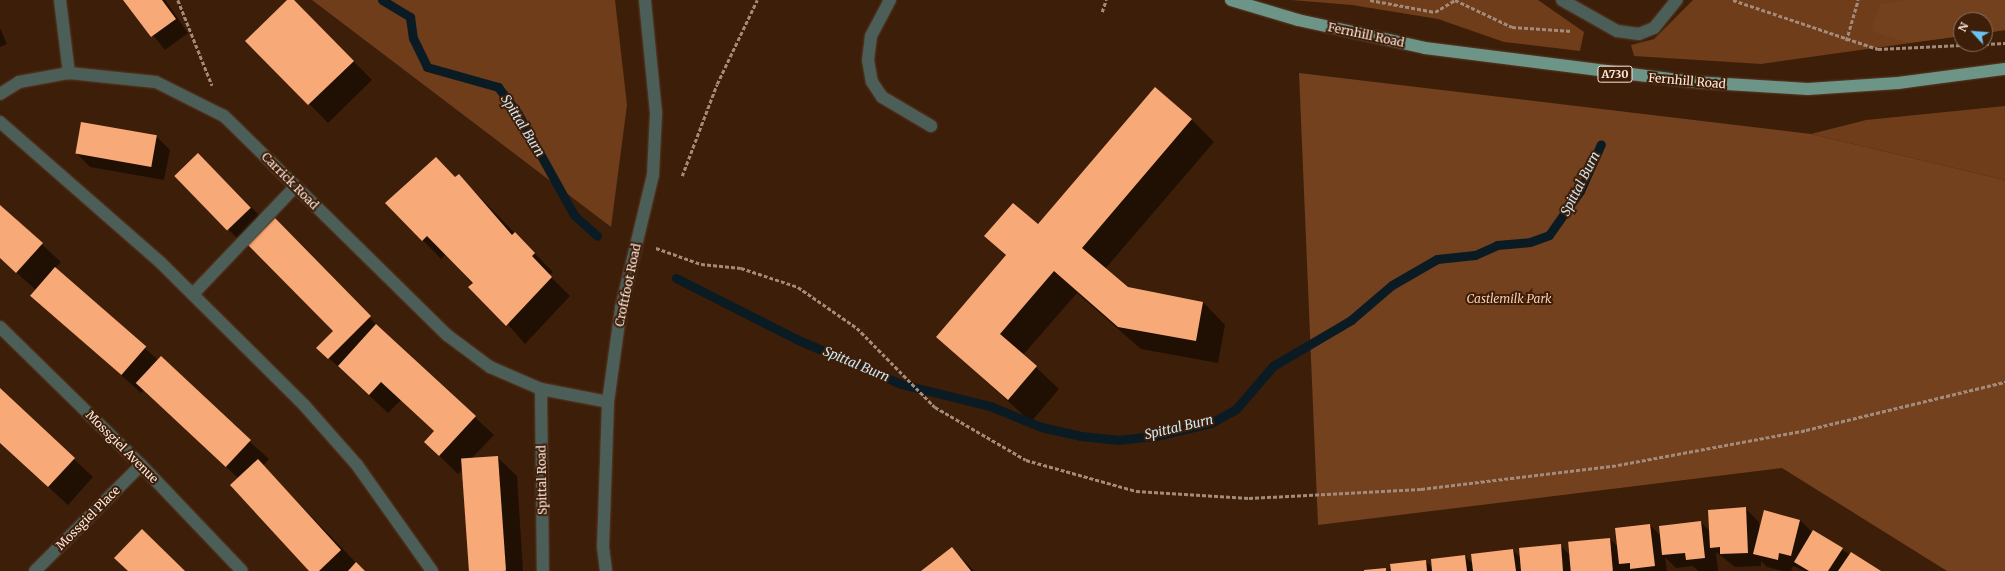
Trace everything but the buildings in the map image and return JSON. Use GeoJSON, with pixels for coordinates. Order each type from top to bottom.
{"type":"FeatureCollection","features":[{"type":"Feature","properties":{"kind":"main road","name":"Fernhill Road"},"geometry":{"type":"LineString","coordinates":[[1231,0],[1298,20],[1425,48],[1694,82],[1808,89],[1898,84],[2005,69]]}},
{"type":"Feature","properties":{"kind":"street"},"geometry":{"type":"LineString","coordinates":[[60,0],[69,73]]}},
{"type":"Feature","properties":{"kind":"street","name":"Croftfoot Road"},"geometry":{"type":"LineString","coordinates":[[606,571],[603,547],[608,402],[621,308],[653,175],[656,113],[645,0]]}},
{"type":"Feature","properties":{"kind":"street"},"geometry":{"type":"LineString","coordinates":[[890,0],[871,36],[868,60],[872,82],[882,97],[931,126]]}},
{"type":"Feature","properties":{"kind":"street"},"geometry":{"type":"LineString","coordinates":[[1562,0],[1617,32],[1639,34],[1654,28],[1677,0]]}},
{"type":"Feature","properties":{"kind":"street","name":"Carrick Road"},"geometry":{"type":"LineString","coordinates":[[0,94],[19,82],[69,73],[156,82],[224,116],[447,335],[490,367],[541,389],[608,402]]}},
{"type":"Feature","properties":{"kind":"street"},"geometry":{"type":"LineString","coordinates":[[0,122],[192,294],[304,405],[357,465],[432,571]]}},
{"type":"Feature","properties":{"kind":"street"},"geometry":{"type":"LineString","coordinates":[[192,294],[296,186]]}},
{"type":"Feature","properties":{"kind":"street","name":"Mossgiel Avenue"},"geometry":{"type":"LineString","coordinates":[[0,327],[141,465],[242,571]]}},
{"type":"Feature","properties":{"kind":"street","name":"Spittal Road"},"geometry":{"type":"LineString","coordinates":[[541,389],[544,571]]}},
{"type":"Feature","properties":{"kind":"street","name":"Mossgiel Place"},"geometry":{"type":"LineString","coordinates":[[35,571],[141,465]]}},
{"type":"Feature","properties":{"kind":"path"},"geometry":{"type":"LineString","coordinates":[[178,0],[224,116]]}},
{"type":"Feature","properties":{"kind":"path"},"geometry":{"type":"LineString","coordinates":[[682,176],[716,84],[757,0]]}},
{"type":"Feature","properties":{"kind":"path"},"geometry":{"type":"LineString","coordinates":[[1102,12],[1106,0]]}},
{"type":"Feature","properties":{"kind":"path"},"geometry":{"type":"LineString","coordinates":[[1370,0],[1434,12],[1455,0],[1512,26],[1554,31],[1572,32],[1584,14]]}},
{"type":"Feature","properties":{"kind":"path"},"geometry":{"type":"LineString","coordinates":[[1733,0],[1846,41],[1878,49],[1953,45]]}},
{"type":"Feature","properties":{"kind":"path"},"geometry":{"type":"LineString","coordinates":[[1846,41],[1858,0]]}},
{"type":"Feature","properties":{"kind":"path"},"geometry":{"type":"LineString","coordinates":[[1993,44],[2005,43]]}},
{"type":"Feature","properties":{"kind":"path"},"geometry":{"type":"LineString","coordinates":[[637,242],[700,264],[741,268],[798,287],[857,328],[935,407],[1026,460],[1136,491],[1265,498],[1421,489],[1618,465],[1806,430],[2005,382]]}},
{"type":"Feature","properties":{"kind":"shaded area"},"geometry":{"type":"Polygon","coordinates":[[[312,0],[615,0],[627,105],[611,227],[312,0]]]}},
{"type":"Feature","properties":{"kind":"shaded area"},"geometry":{"type":"Polygon","coordinates":[[[1291,0],[1538,0],[1584,32],[1580,51],[1504,42],[1438,19],[1352,5],[1291,0]]]}},
{"type":"Feature","properties":{"kind":"shaded area"},"geometry":{"type":"Polygon","coordinates":[[[1693,0],[2005,0],[2005,30],[1993,32],[1993,12],[1953,12],[1953,37],[1761,64],[1634,56],[1631,45],[1654,39],[1693,0]]]}},
{"type":"Feature","properties":{"kind":"shaded area"},"geometry":{"type":"Polygon","coordinates":[[[2005,106],[2005,180],[1811,134],[1866,120],[2005,106]]]}},
{"type":"Feature","properties":{"kind":"green space"},"geometry":{"type":"Polygon","coordinates":[[[1905,0],[2005,0],[2005,30],[1993,32],[1993,12],[1953,12],[1953,37],[1908,43],[1871,31],[1880,4],[1905,0]]]}},
{"type":"Feature","properties":{"kind":"green space","name":"Castlemilk Park"},"geometry":{"type":"Polygon","coordinates":[[[1299,73],[1811,134],[2005,180],[2005,571],[1947,571],[1782,468],[1318,525],[1299,73]]]}},
{"type":"Feature","properties":{"kind":"waterway","name":"Spittal Burn"},"geometry":{"type":"LineString","coordinates":[[382,0],[410,17],[413,38],[427,67],[498,87],[518,114],[574,215],[597,236]]}},
{"type":"Feature","properties":{"kind":"waterway","name":"Spittal Burn"},"geometry":{"type":"LineString","coordinates":[[676,278],[796,339],[901,384],[990,406],[1041,427],[1081,436],[1117,440],[1155,436],[1211,423],[1236,409],[1273,366],[1351,320],[1392,285],[1437,259],[1475,255],[1497,245],[1530,242],[1549,235],[1580,191],[1601,144]]}}]}
